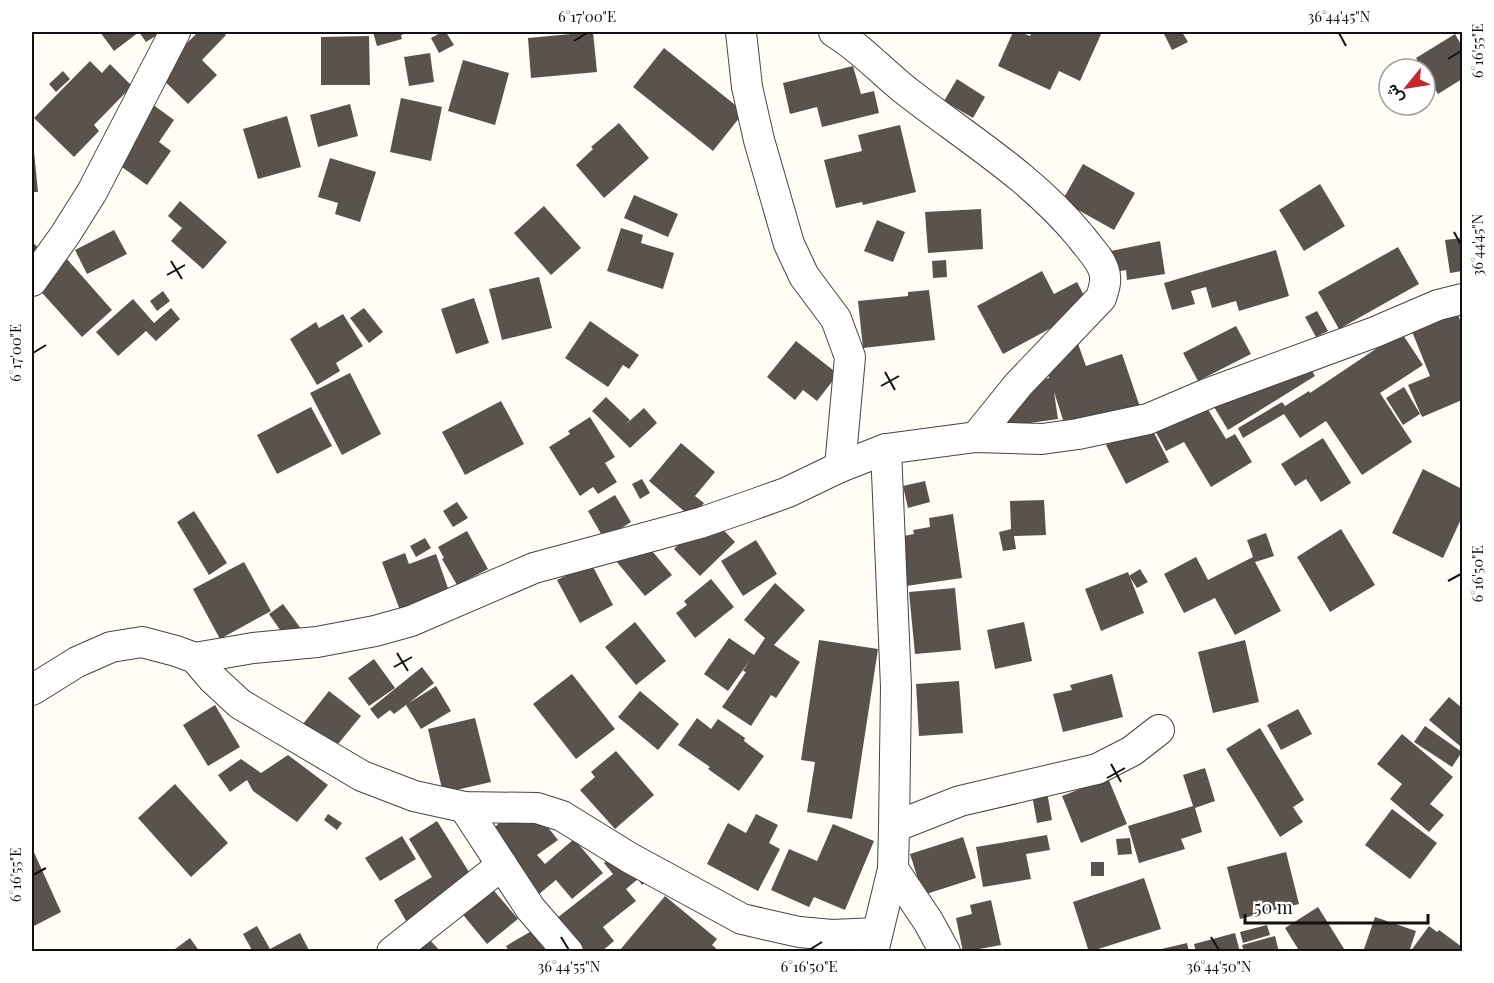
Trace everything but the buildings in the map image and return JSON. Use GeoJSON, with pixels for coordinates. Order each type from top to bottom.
{"type":"FeatureCollection","features":[{"type":"Feature","properties":{"kind":"street"},"geometry":{"type":"LineString","coordinates":[[32,281],[92,192],[175,32]]}},
{"type":"Feature","properties":{"kind":"street"},"geometry":{"type":"LineString","coordinates":[[741,32],[747,87],[759,140],[789,244],[804,276],[836,319],[850,357],[840,467]]}},
{"type":"Feature","properties":{"kind":"street"},"geometry":{"type":"LineString","coordinates":[[834,32],[1037,191],[1076,232],[1100,262],[1104,273],[1105,283],[1101,298],[1018,385],[976,437]]}},
{"type":"Feature","properties":{"kind":"street"},"geometry":{"type":"LineString","coordinates":[[32,690],[76,662],[111,647],[142,642],[195,658],[252,648],[317,642],[375,631],[411,621],[534,568],[700,524],[788,492],[886,448],[976,437],[1042,439],[1148,419],[1209,393],[1375,332],[1438,304],[1462,299]]}},
{"type":"Feature","properties":{"kind":"street"},"geometry":{"type":"LineString","coordinates":[[195,658],[213,679],[240,704],[362,776],[414,796],[464,807],[537,808],[562,816],[630,858],[742,919],[799,932],[875,942],[893,869],[894,827],[896,687],[886,448]]}},
{"type":"Feature","properties":{"kind":"street"},"geometry":{"type":"LineString","coordinates":[[894,827],[960,801],[1097,769],[1132,751],[1159,730]]}},
{"type":"Feature","properties":{"kind":"street"},"geometry":{"type":"LineString","coordinates":[[464,807],[530,908],[568,951]]}},
{"type":"Feature","properties":{"kind":"street"},"geometry":{"type":"LineString","coordinates":[[392,951],[502,866]]}},
{"type":"Feature","properties":{"kind":"street"},"geometry":{"type":"LineString","coordinates":[[893,869],[945,951]]}}]}
